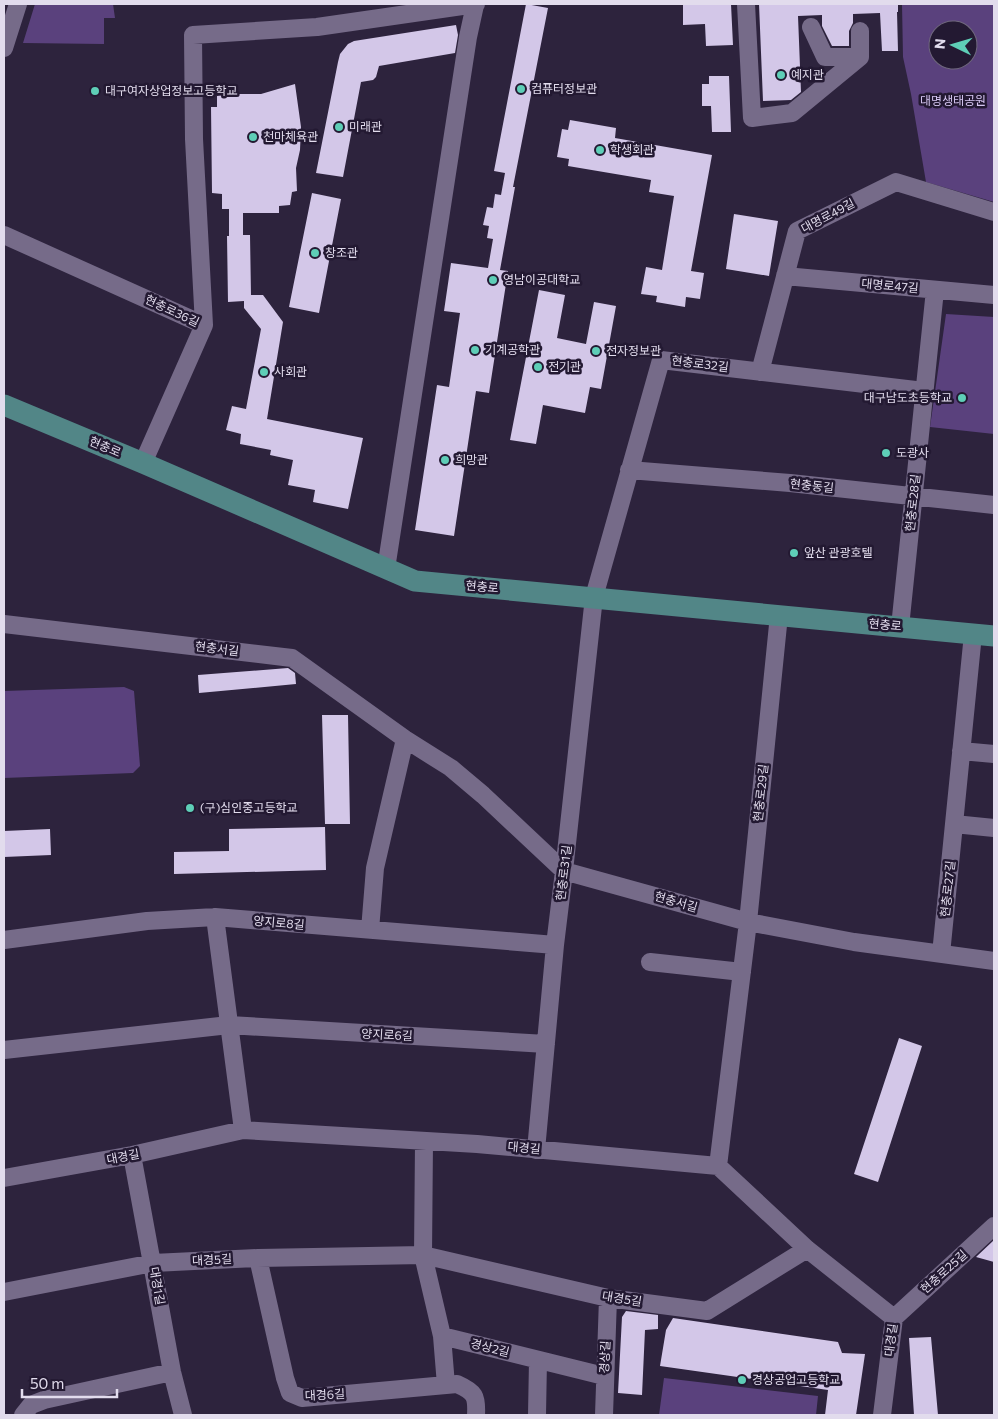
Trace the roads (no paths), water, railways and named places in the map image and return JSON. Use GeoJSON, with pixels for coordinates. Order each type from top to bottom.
{"type":"FeatureCollection","features":[{"type":"Feature","properties":{"kind":"main road","name":"현충로"},"geometry":{"type":"LineString","coordinates":[[4,405],[415,581],[994,636]]}},
{"type":"Feature","properties":{"kind":"street"},"geometry":{"type":"LineString","coordinates":[[4,48],[18,4]]}},
{"type":"Feature","properties":{"kind":"street"},"geometry":{"type":"LineString","coordinates":[[204,325],[194,139],[193,36],[317,27],[475,4],[468,37],[386,569]]}},
{"type":"Feature","properties":{"kind":"street"},"geometry":{"type":"LineString","coordinates":[[746,4],[752,118],[792,113],[860,57]]}},
{"type":"Feature","properties":{"kind":"street"},"geometry":{"type":"LineString","coordinates":[[811,27],[825,57],[860,57]]}},
{"type":"Feature","properties":{"kind":"street"},"geometry":{"type":"LineString","coordinates":[[860,31],[860,57]]}},
{"type":"Feature","properties":{"kind":"street","name":"대명로49길"},"geometry":{"type":"LineString","coordinates":[[760,372],[797,231],[896,182],[994,212]]}},
{"type":"Feature","properties":{"kind":"street","name":"현충로36길"},"geometry":{"type":"LineString","coordinates":[[4,235],[204,325],[143,464]]}},
{"type":"Feature","properties":{"kind":"street","name":"대명로47길"},"geometry":{"type":"LineString","coordinates":[[785,276],[994,295]]}},
{"type":"Feature","properties":{"kind":"street","name":"현충로28길"},"geometry":{"type":"LineString","coordinates":[[900,626],[935,290]]}},
{"type":"Feature","properties":{"kind":"street","name":"현충로32길"},"geometry":{"type":"LineString","coordinates":[[594,597],[661,360],[924,391]]}},
{"type":"Feature","properties":{"kind":"street","name":"현충동길"},"geometry":{"type":"LineString","coordinates":[[629,470],[790,483],[994,505]]}},
{"type":"Feature","properties":{"kind":"street","name":"현충로31길"},"geometry":{"type":"LineString","coordinates":[[536,1150],[555,945],[594,597]]}},
{"type":"Feature","properties":{"kind":"street","name":"현충로29길"},"geometry":{"type":"LineString","coordinates":[[718,1166],[748,922],[779,615]]}},
{"type":"Feature","properties":{"kind":"street","name":"현충서길"},"geometry":{"type":"LineString","coordinates":[[4,624],[292,658],[405,739],[451,768],[483,795],[564,871],[748,922],[854,942],[994,961]]}},
{"type":"Feature","properties":{"kind":"street","name":"현충로27길"},"geometry":{"type":"LineString","coordinates":[[941,954],[973,634]]}},
{"type":"Feature","properties":{"kind":"street"},"geometry":{"type":"LineString","coordinates":[[370,930],[375,868],[405,739]]}},
{"type":"Feature","properties":{"kind":"street"},"geometry":{"type":"LineString","coordinates":[[962,751],[994,754]]}},
{"type":"Feature","properties":{"kind":"street"},"geometry":{"type":"LineString","coordinates":[[954,824],[994,828]]}},
{"type":"Feature","properties":{"kind":"street"},"geometry":{"type":"LineString","coordinates":[[215,917],[243,1130]]}},
{"type":"Feature","properties":{"kind":"street","name":"양지로8길"},"geometry":{"type":"LineString","coordinates":[[4,940],[147,921],[215,917],[555,945]]}},
{"type":"Feature","properties":{"kind":"street"},"geometry":{"type":"LineString","coordinates":[[650,962],[742,972]]}},
{"type":"Feature","properties":{"kind":"street","name":"양지로6길"},"geometry":{"type":"LineString","coordinates":[[4,1050],[229,1025],[546,1044]]}},
{"type":"Feature","properties":{"kind":"street","name":"대경길"},"geometry":{"type":"LineString","coordinates":[[4,1178],[132,1156],[243,1130],[477,1144],[718,1166],[807,1249],[894,1318],[882,1415]]}},
{"type":"Feature","properties":{"kind":"street"},"geometry":{"type":"LineString","coordinates":[[424,1142],[423,1255],[442,1336],[446,1385]]}},
{"type":"Feature","properties":{"kind":"street","name":"대경1길"},"geometry":{"type":"LineString","coordinates":[[132,1156],[172,1372],[183,1415]]}},
{"type":"Feature","properties":{"kind":"street","name":"현충로25길"},"geometry":{"type":"LineString","coordinates":[[894,1318],[994,1226]]}},
{"type":"Feature","properties":{"kind":"street","name":"대경5길"},"geometry":{"type":"LineString","coordinates":[[4,1292],[153,1263],[258,1258],[423,1255],[608,1298],[706,1311],[807,1249]]}},
{"type":"Feature","properties":{"kind":"street","name":"대경6길"},"geometry":{"type":"LineString","coordinates":[[258,1258],[290,1393],[302,1398],[457,1384],[470,1390],[477,1401],[476,1415]]}},
{"type":"Feature","properties":{"kind":"street","name":"경상길"},"geometry":{"type":"LineString","coordinates":[[604,1415],[608,1298]]}},
{"type":"Feature","properties":{"kind":"street","name":"경상2길"},"geometry":{"type":"LineString","coordinates":[[442,1336],[604,1376]]}},
{"type":"Feature","properties":{"kind":"street"},"geometry":{"type":"LineString","coordinates":[[537,1415],[538,1360]]}},
{"type":"Feature","properties":{"kind":"street"},"geometry":{"type":"LineString","coordinates":[[24,1415],[31,1405],[44,1400],[172,1372]]}},
{"type":"Feature","properties":{"kind":"place","name":"예지관"},"geometry":{"type":"Point","coordinates":[781,75]}},
{"type":"Feature","properties":{"kind":"place","name":"컴퓨터정보관"},"geometry":{"type":"Point","coordinates":[521,89]}},
{"type":"Feature","properties":{"kind":"place","name":"대구여자상업정보고등학교"},"geometry":{"type":"Point","coordinates":[95,91]}},
{"type":"Feature","properties":{"kind":"place","name":"미래관"},"geometry":{"type":"Point","coordinates":[339,127]}},
{"type":"Feature","properties":{"kind":"place","name":"천마체육관"},"geometry":{"type":"Point","coordinates":[253,137]}},
{"type":"Feature","properties":{"kind":"place","name":"학생회관"},"geometry":{"type":"Point","coordinates":[600,150]}},
{"type":"Feature","properties":{"kind":"place","name":"창조관"},"geometry":{"type":"Point","coordinates":[315,253]}},
{"type":"Feature","properties":{"kind":"place","name":"영남이공대학교"},"geometry":{"type":"Point","coordinates":[493,280]}},
{"type":"Feature","properties":{"kind":"place","name":"기계공학관"},"geometry":{"type":"Point","coordinates":[475,350]}},
{"type":"Feature","properties":{"kind":"place","name":"전자정보관"},"geometry":{"type":"Point","coordinates":[596,351]}},
{"type":"Feature","properties":{"kind":"place","name":"전기관"},"geometry":{"type":"Point","coordinates":[538,367]}},
{"type":"Feature","properties":{"kind":"place","name":"사회관"},"geometry":{"type":"Point","coordinates":[264,372]}},
{"type":"Feature","properties":{"kind":"place","name":"대구남도초등학교"},"geometry":{"type":"Point","coordinates":[962,398]}},
{"type":"Feature","properties":{"kind":"place","name":"도광사"},"geometry":{"type":"Point","coordinates":[886,453]}},
{"type":"Feature","properties":{"kind":"place","name":"희망관"},"geometry":{"type":"Point","coordinates":[445,460]}},
{"type":"Feature","properties":{"kind":"place","name":"앞산 관광호텔"},"geometry":{"type":"Point","coordinates":[794,553]}},
{"type":"Feature","properties":{"kind":"place","name":"(구)심인중고등학교"},"geometry":{"type":"Point","coordinates":[190,808]}},
{"type":"Feature","properties":{"kind":"place","name":"경상공업고등학교"},"geometry":{"type":"Point","coordinates":[742,1380]}},
{"type":"Feature","properties":{"kind":"park label","name":"대명생태공원"},"geometry":{"type":"Point","coordinates":[953,101]}}]}
